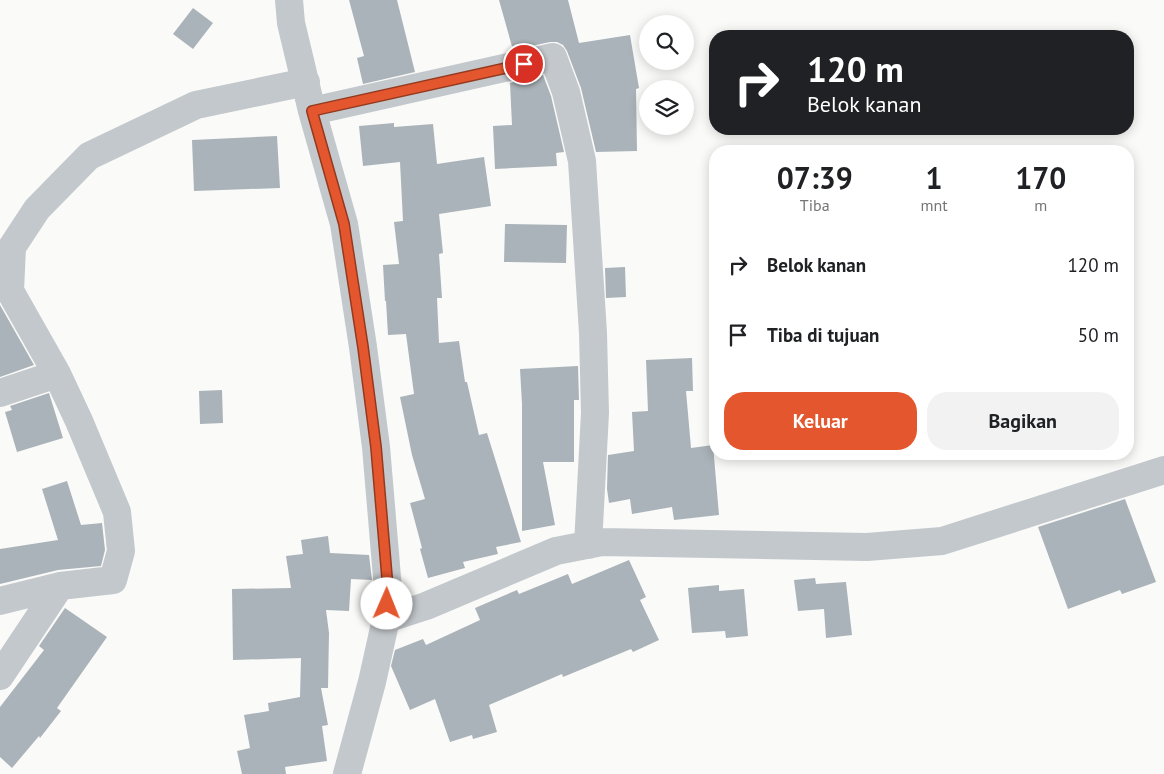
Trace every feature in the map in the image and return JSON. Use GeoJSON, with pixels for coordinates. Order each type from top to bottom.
{"type":"FeatureCollection","features":[{"type":"Feature","properties":{"kind":"street"},"geometry":{"type":"LineString","coordinates":[[289,0],[291,23],[312,111],[344,224],[376,447],[386,554],[388,589],[386,619],[372,682],[347,774]]}},
{"type":"Feature","properties":{"kind":"street"},"geometry":{"type":"LineString","coordinates":[[312,111],[553,57],[566,92],[582,161],[593,333],[595,413],[588,544]]}},
{"type":"Feature","properties":{"kind":"street"},"geometry":{"type":"LineString","coordinates":[[0,601],[60,586],[114,580],[121,551],[117,512],[79,421],[57,374],[10,291],[12,247],[37,209],[89,156],[196,105],[306,82]]}},
{"type":"Feature","properties":{"kind":"street"},"geometry":{"type":"LineString","coordinates":[[0,394],[57,374]]}},
{"type":"Feature","properties":{"kind":"street"},"geometry":{"type":"LineString","coordinates":[[386,619],[426,606],[556,551],[588,544],[602,542],[867,548],[942,541],[1164,470]]}},
{"type":"Feature","properties":{"kind":"street"},"geometry":{"type":"LineString","coordinates":[[0,676],[60,586]]}},
{"type":"Feature","properties":{"kind":"building"},"geometry":{"type":"Polygon","coordinates":[[[349,0],[397,0],[415,72],[363,84],[357,58],[364,56],[349,0]]]}},
{"type":"Feature","properties":{"kind":"building"},"geometry":{"type":"Polygon","coordinates":[[[499,0],[568,0],[579,43],[630,35],[639,88],[636,89],[637,151],[596,152],[581,88],[563,45],[557,42],[550,42],[513,50],[499,0]]]}},
{"type":"Feature","properties":{"kind":"building"},"geometry":{"type":"Polygon","coordinates":[[[193,8],[213,23],[193,49],[173,34],[193,8]]]}},
{"type":"Feature","properties":{"kind":"building"},"geometry":{"type":"Polygon","coordinates":[[[543,75],[551,96],[564,152],[556,153],[557,166],[495,169],[493,126],[512,125],[510,83],[543,75]]]}},
{"type":"Feature","properties":{"kind":"building"},"geometry":{"type":"Polygon","coordinates":[[[394,123],[394,127],[433,124],[437,164],[484,157],[491,206],[439,214],[443,253],[439,254],[442,298],[437,298],[439,343],[459,341],[465,382],[467,382],[479,435],[487,433],[521,542],[496,547],[498,554],[463,562],[465,568],[428,578],[410,503],[425,499],[412,455],[400,397],[414,394],[406,334],[388,335],[385,301],[383,265],[399,264],[394,222],[403,221],[400,162],[363,166],[359,126],[394,123]]]}},
{"type":"Feature","properties":{"kind":"building"},"geometry":{"type":"Polygon","coordinates":[[[277,136],[280,188],[194,191],[192,140],[277,136]]]}},
{"type":"Feature","properties":{"kind":"building"},"geometry":{"type":"Polygon","coordinates":[[[505,224],[567,225],[566,263],[504,262],[505,224]]]}},
{"type":"Feature","properties":{"kind":"building"},"geometry":{"type":"Polygon","coordinates":[[[625,267],[626,297],[606,298],[605,268],[625,267]]]}},
{"type":"Feature","properties":{"kind":"building"},"geometry":{"type":"Polygon","coordinates":[[[0,305],[34,365],[0,377],[0,305]]]}},
{"type":"Feature","properties":{"kind":"building"},"geometry":{"type":"Polygon","coordinates":[[[692,358],[693,391],[686,391],[691,448],[709,446],[709,460],[714,460],[719,515],[674,520],[672,507],[632,514],[630,499],[609,503],[607,489],[608,455],[634,451],[632,412],[648,411],[646,360],[692,358]]]}},
{"type":"Feature","properties":{"kind":"building"},"geometry":{"type":"Polygon","coordinates":[[[578,366],[579,400],[574,400],[574,462],[543,462],[555,525],[522,531],[522,404],[520,369],[578,366]]]}},
{"type":"Feature","properties":{"kind":"building"},"geometry":{"type":"Polygon","coordinates":[[[222,390],[223,423],[200,424],[199,391],[222,390]]]}},
{"type":"Feature","properties":{"kind":"building"},"geometry":{"type":"Polygon","coordinates":[[[49,393],[63,438],[17,452],[5,412],[12,410],[10,406],[49,393]]]}},
{"type":"Feature","properties":{"kind":"building"},"geometry":{"type":"Polygon","coordinates":[[[67,481],[81,525],[102,523],[105,550],[101,566],[58,570],[0,584],[0,549],[58,540],[42,489],[67,481]]]}},
{"type":"Feature","properties":{"kind":"building"},"geometry":{"type":"Polygon","coordinates":[[[1125,499],[1156,582],[1122,594],[1120,590],[1068,609],[1038,527],[1125,499]]]}},
{"type":"Feature","properties":{"kind":"building"},"geometry":{"type":"Polygon","coordinates":[[[328,536],[330,553],[369,555],[372,580],[351,579],[349,611],[326,610],[329,633],[328,688],[321,688],[328,725],[322,726],[327,761],[285,767],[286,774],[242,774],[237,751],[250,748],[244,715],[269,711],[268,703],[300,697],[301,658],[233,660],[232,589],[291,588],[286,556],[303,554],[301,540],[328,536]]]}},
{"type":"Feature","properties":{"kind":"building"},"geometry":{"type":"Polygon","coordinates":[[[629,560],[646,597],[640,600],[659,640],[633,652],[631,649],[563,677],[562,674],[489,705],[497,732],[473,739],[472,735],[450,742],[435,699],[410,710],[391,666],[395,650],[423,639],[426,645],[480,620],[475,608],[517,590],[519,594],[568,574],[572,584],[629,560]]]}},
{"type":"Feature","properties":{"kind":"building"},"geometry":{"type":"Polygon","coordinates":[[[815,578],[816,584],[846,582],[852,635],[826,638],[824,609],[798,611],[794,580],[815,578]]]}},
{"type":"Feature","properties":{"kind":"building"},"geometry":{"type":"Polygon","coordinates":[[[719,585],[719,591],[744,589],[748,636],[726,638],[725,631],[692,633],[688,588],[719,585]]]}},
{"type":"Feature","properties":{"kind":"building"},"geometry":{"type":"Polygon","coordinates":[[[65,608],[107,637],[57,708],[61,711],[40,738],[39,736],[12,768],[0,757],[0,707],[44,650],[39,646],[65,608]]]}},
{"type":"Feature","properties":{"kind":"route"},"geometry":{"type":"LineString","coordinates":[[387,604],[388,589],[376,447],[344,224],[312,111],[524,64]]}}]}
